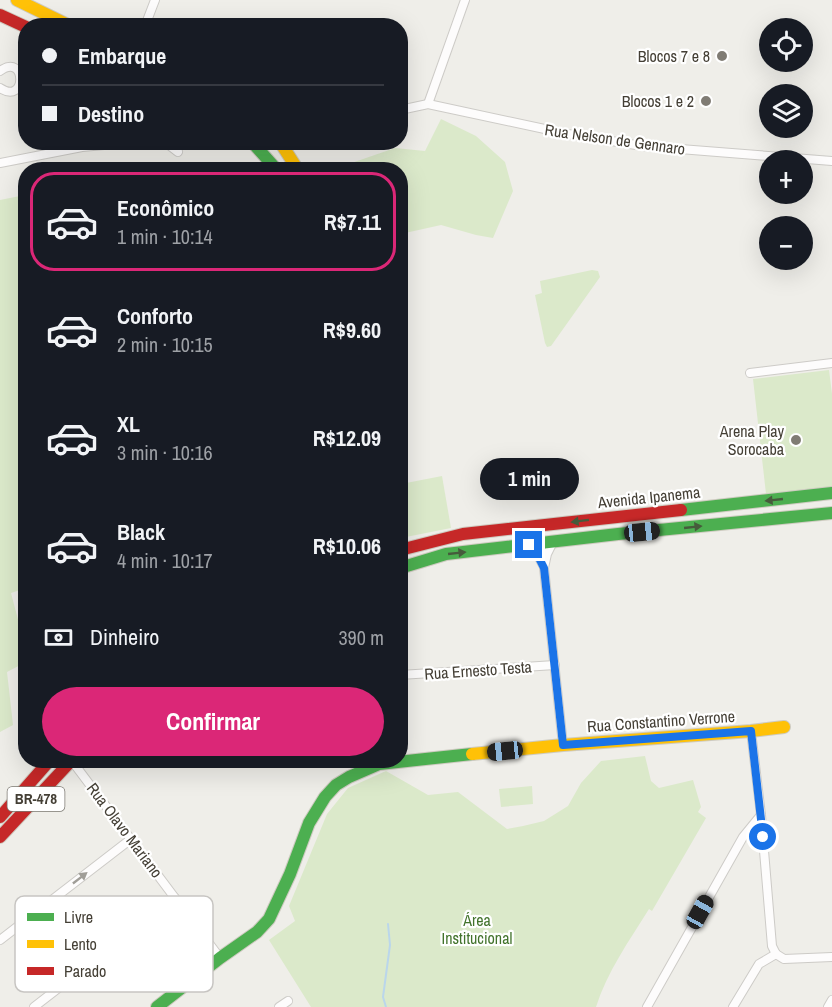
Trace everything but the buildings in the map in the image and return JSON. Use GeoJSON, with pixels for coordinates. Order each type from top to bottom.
{"type":"FeatureCollection","features":[{"type":"Feature","properties":{"kind":"main road"},"geometry":{"type":"LineString","coordinates":[[17,0],[54,18]]}},
{"type":"Feature","properties":{"kind":"main road"},"geometry":{"type":"LineString","coordinates":[[0,15],[18,23]]}},
{"type":"Feature","properties":{"kind":"main road"},"geometry":{"type":"LineString","coordinates":[[259,150],[270,162]]}},
{"type":"Feature","properties":{"kind":"main road","name":"Avenida Ipanema"},"geometry":{"type":"LineString","coordinates":[[408,548],[463,534],[832,493]]}},
{"type":"Feature","properties":{"kind":"main road","name":"Avenida Ipanema"},"geometry":{"type":"LineString","coordinates":[[408,565],[446,554],[832,513]]}},
{"type":"Feature","properties":{"kind":"main road","name":"Rua Constantino Verrone"},"geometry":{"type":"LineString","coordinates":[[408,761],[563,745],[784,727]]}},
{"type":"Feature","properties":{"kind":"main road","name":"BR-478"},"geometry":{"type":"LineString","coordinates":[[0,817],[43,768]]}},
{"type":"Feature","properties":{"kind":"main road"},"geometry":{"type":"LineString","coordinates":[[38,773],[45,768]]}},
{"type":"Feature","properties":{"kind":"main road","name":"BR-478"},"geometry":{"type":"LineString","coordinates":[[0,837],[65,768]]}},
{"type":"Feature","properties":{"kind":"main road","name":"Rua Constantino Verrone"},"geometry":{"type":"LineString","coordinates":[[213,963],[257,932],[269,919],[290,874],[309,823],[325,797],[336,784],[370,768]]}},
{"type":"Feature","properties":{"kind":"main road","name":"Rua Constantino Verrone"},"geometry":{"type":"LineString","coordinates":[[157,1007],[176,992]]}},
{"type":"Feature","properties":{"kind":"street"},"geometry":{"type":"LineString","coordinates":[[148,18],[155,0]]}},
{"type":"Feature","properties":{"kind":"street"},"geometry":{"type":"LineString","coordinates":[[428,104],[465,0]]}},
{"type":"Feature","properties":{"kind":"street"},"geometry":{"type":"LineString","coordinates":[[0,62],[18,70]]}},
{"type":"Feature","properties":{"kind":"street"},"geometry":{"type":"LineString","coordinates":[[0,71],[6,67],[18,70]]}},
{"type":"Feature","properties":{"kind":"street"},"geometry":{"type":"LineString","coordinates":[[0,88],[7,92]]}},
{"type":"Feature","properties":{"kind":"street","name":"Rua Nelson de Gennaro"},"geometry":{"type":"LineString","coordinates":[[408,108],[428,104],[568,134],[642,146],[832,161]]}},
{"type":"Feature","properties":{"kind":"street"},"geometry":{"type":"LineString","coordinates":[[0,162],[66,150]]}},
{"type":"Feature","properties":{"kind":"street"},"geometry":{"type":"LineString","coordinates":[[750,373],[832,363]]}},
{"type":"Feature","properties":{"kind":"street"},"geometry":{"type":"LineString","coordinates":[[553,542],[544,568],[563,745]]}},
{"type":"Feature","properties":{"kind":"street"},"geometry":{"type":"LineString","coordinates":[[529,545],[544,568]]}},
{"type":"Feature","properties":{"kind":"street","name":"Rua Ernesto Testa"},"geometry":{"type":"LineString","coordinates":[[408,674],[555,665]]}},
{"type":"Feature","properties":{"kind":"street"},"geometry":{"type":"LineString","coordinates":[[751,731],[772,946],[776,954],[784,958],[832,958]]}},
{"type":"Feature","properties":{"kind":"street","name":"Rua Olavo Mariano"},"geometry":{"type":"LineString","coordinates":[[78,768],[174,896]]}},
{"type":"Feature","properties":{"kind":"street"},"geometry":{"type":"LineString","coordinates":[[647,1007],[743,837],[761,815]]}},
{"type":"Feature","properties":{"kind":"street"},"geometry":{"type":"LineString","coordinates":[[57,896],[131,839]]}},
{"type":"Feature","properties":{"kind":"street"},"geometry":{"type":"LineString","coordinates":[[0,940],[15,928]]}},
{"type":"Feature","properties":{"kind":"street","name":"Rua Olavo Mariano"},"geometry":{"type":"LineString","coordinates":[[213,948],[220,958]]}},
{"type":"Feature","properties":{"kind":"street"},"geometry":{"type":"LineString","coordinates":[[734,1007],[759,964],[776,954]]}},
{"type":"Feature","properties":{"kind":"street"},"geometry":{"type":"LineString","coordinates":[[34,1007],[54,992]]}},
{"type":"Feature","properties":{"kind":"street"},"geometry":{"type":"LineString","coordinates":[[279,1007],[288,1000]]}},
{"type":"Feature","properties":{"kind":"street"},"geometry":{"type":"LineString","coordinates":[[828,1007],[832,1000]]}},
{"type":"Feature","properties":{"kind":"green space"},"geometry":{"type":"Polygon","coordinates":[[[441,119],[476,136],[505,162],[513,191],[493,238],[441,225],[408,232],[408,162],[354,162],[389,150],[425,151],[441,119]]]}},
{"type":"Feature","properties":{"kind":"green space"},"geometry":{"type":"Polygon","coordinates":[[[18,196],[18,591],[11,593],[18,620],[18,666],[7,672],[13,725],[0,732],[0,200],[18,196]]]}},
{"type":"Feature","properties":{"kind":"green space"},"geometry":{"type":"Polygon","coordinates":[[[592,270],[598,271],[600,277],[551,346],[547,347],[535,295],[542,293],[540,281],[592,270]]]}},
{"type":"Feature","properties":{"kind":"green space","name":"Arena Play Sorocaba"},"geometry":{"type":"Polygon","coordinates":[[[829,370],[832,394],[832,487],[766,494],[753,379],[829,370]]]}},
{"type":"Feature","properties":{"kind":"green space"},"geometry":{"type":"Polygon","coordinates":[[[442,476],[451,528],[408,537],[408,483],[442,476]]]}},
{"type":"Feature","properties":{"kind":"green space","name":"Área Institucional"},"geometry":{"type":"Polygon","coordinates":[[[645,756],[651,781],[659,788],[693,780],[701,807],[698,812],[706,818],[652,911],[649,909],[619,957],[596,1007],[311,1007],[269,940],[295,921],[289,906],[327,814],[348,788],[386,771],[428,795],[458,792],[507,829],[544,821],[568,806],[581,783],[601,761],[645,756]]]}},
{"type":"Feature","properties":{"kind":"green space"},"geometry":{"type":"Polygon","coordinates":[[[532,786],[533,804],[501,807],[499,789],[532,786]]]}},
{"type":"Feature","properties":{"kind":"waterway"},"geometry":{"type":"LineString","coordinates":[[386,1007],[383,997],[390,945],[388,924]]}},
{"type":"Feature","properties":{"kind":"traffic: fast"},"geometry":{"type":"LineString","coordinates":[[259,150],[270,162]]}},
{"type":"Feature","properties":{"kind":"traffic: fast"},"geometry":{"type":"LineString","coordinates":[[681,510],[832,493]]}},
{"type":"Feature","properties":{"kind":"traffic: fast"},"geometry":{"type":"LineString","coordinates":[[408,566],[446,554],[832,513]]}},
{"type":"Feature","properties":{"kind":"traffic: fast"},"geometry":{"type":"LineString","coordinates":[[408,761],[472,754]]}},
{"type":"Feature","properties":{"kind":"traffic: fast"},"geometry":{"type":"LineString","coordinates":[[213,963],[257,932],[269,919],[290,874],[309,823],[325,797],[336,785],[370,768]]}},
{"type":"Feature","properties":{"kind":"traffic: fast"},"geometry":{"type":"LineString","coordinates":[[157,1007],[176,992]]}},
{"type":"Feature","properties":{"kind":"traffic: slow"},"geometry":{"type":"LineString","coordinates":[[17,0],[54,18]]}},
{"type":"Feature","properties":{"kind":"traffic: slow"},"geometry":{"type":"LineString","coordinates":[[285,150],[293,162]]}},
{"type":"Feature","properties":{"kind":"traffic: slow"},"geometry":{"type":"LineString","coordinates":[[472,754],[784,727]]}},
{"type":"Feature","properties":{"kind":"traffic: jam"},"geometry":{"type":"LineString","coordinates":[[0,15],[18,23]]}},
{"type":"Feature","properties":{"kind":"traffic: jam"},"geometry":{"type":"LineString","coordinates":[[408,548],[463,534],[681,510]]}},
{"type":"Feature","properties":{"kind":"traffic: jam"},"geometry":{"type":"LineString","coordinates":[[0,817],[43,768]]}},
{"type":"Feature","properties":{"kind":"traffic: jam"},"geometry":{"type":"LineString","coordinates":[[0,837],[65,768]]}},
{"type":"Feature","properties":{"kind":"place","name":"Blocos 7 e 8"},"geometry":{"type":"Point","coordinates":[722,56]}},
{"type":"Feature","properties":{"kind":"place","name":"Blocos 1 e 2"},"geometry":{"type":"Point","coordinates":[706,101]}},
{"type":"Feature","properties":{"kind":"place","name":"Arena Play Sorocaba"},"geometry":{"type":"Point","coordinates":[796,440]}},
{"type":"Feature","properties":{"kind":"route"},"geometry":{"type":"LineString","coordinates":[[529,545],[541,560],[544,568],[563,745],[751,731],[763,837]]}}]}
